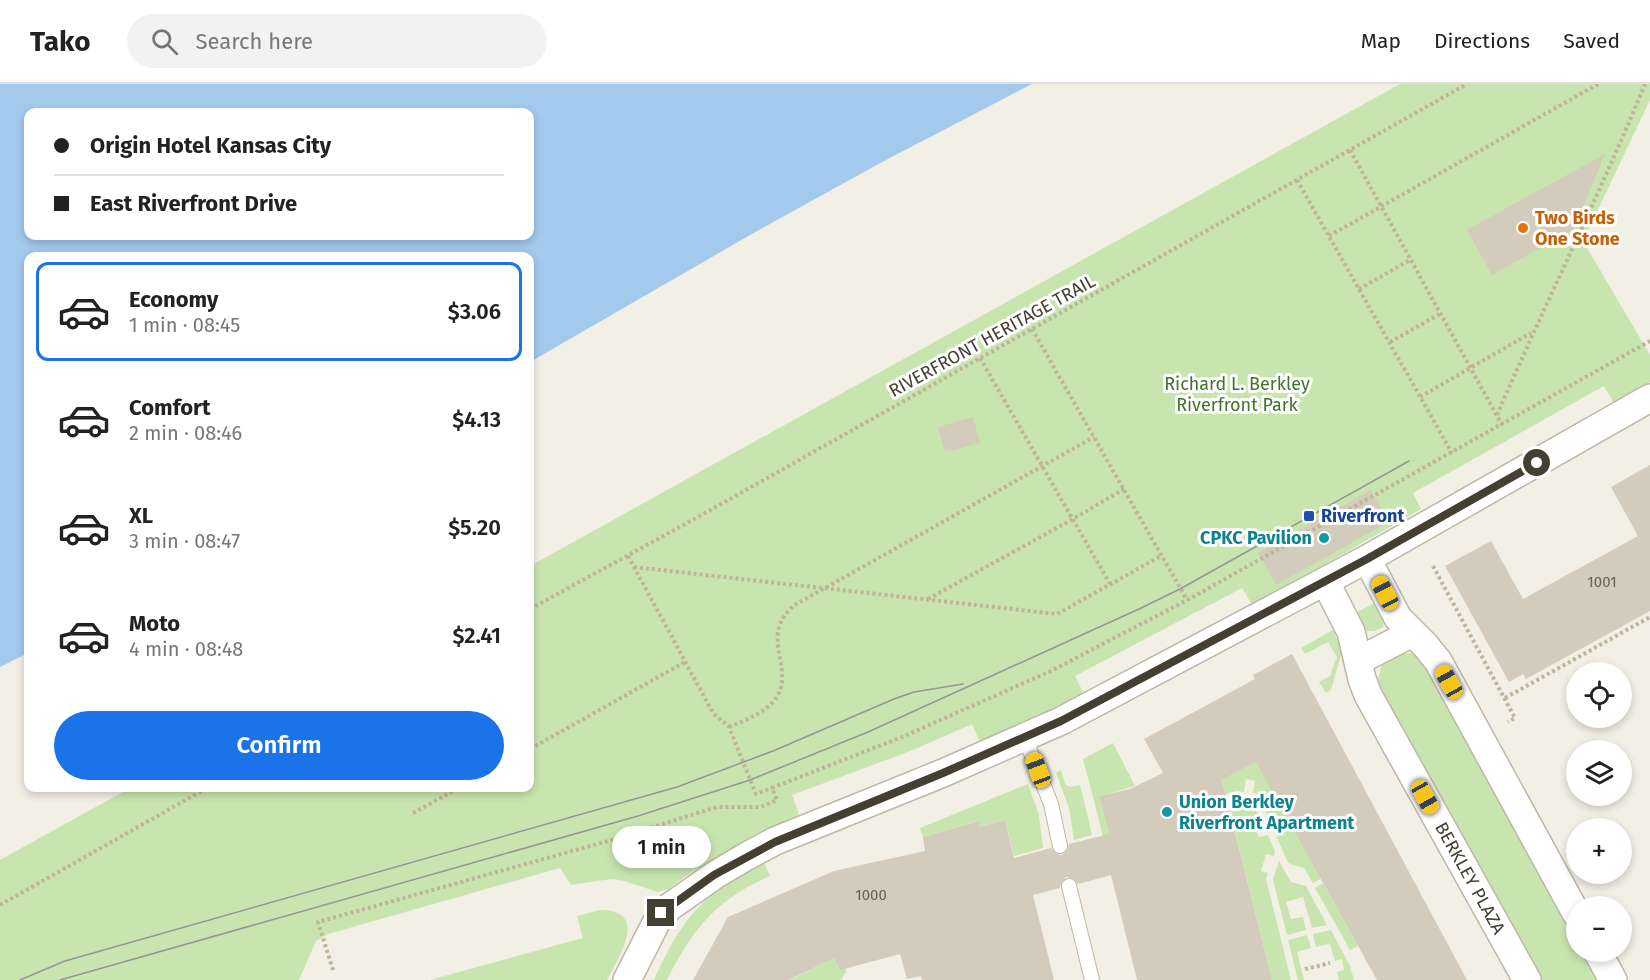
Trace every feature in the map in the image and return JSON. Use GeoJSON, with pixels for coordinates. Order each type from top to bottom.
{"type":"FeatureCollection","features":[{"type":"Feature","properties":{"kind":"street"},"geometry":{"type":"LineString","coordinates":[[627,980],[661,913],[714,875],[775,842],[1061,721],[1367,559],[1650,398]]}},
{"type":"Feature","properties":{"kind":"street"},"geometry":{"type":"LineString","coordinates":[[1367,559],[1398,618],[1425,645],[1438,662],[1567,896]]}},
{"type":"Feature","properties":{"kind":"street","name":"BERKLEY PLAZA"},"geometry":{"type":"LineString","coordinates":[[1325,581],[1351,632],[1368,695],[1527,980]]}},
{"type":"Feature","properties":{"kind":"street"},"geometry":{"type":"LineString","coordinates":[[1358,662],[1412,633]]}},
{"type":"Feature","properties":{"kind":"street"},"geometry":{"type":"LineString","coordinates":[[1603,962],[1613,980]]}},
{"type":"Feature","properties":{"kind":"lane"},"geometry":{"type":"LineString","coordinates":[[1025,738],[1051,804],[1060,846]]}},
{"type":"Feature","properties":{"kind":"lane"},"geometry":{"type":"LineString","coordinates":[[1069,886],[1092,980]]}},
{"type":"Feature","properties":{"kind":"path","name":"RIVERFRONT HERITAGE TRAIL"},"geometry":{"type":"LineString","coordinates":[[534,607],[1467,84]]}},
{"type":"Feature","properties":{"kind":"path"},"geometry":{"type":"LineString","coordinates":[[1329,236],[1598,84]]}},
{"type":"Feature","properties":{"kind":"path"},"geometry":{"type":"LineString","coordinates":[[1497,415],[1619,147],[1645,84]]}},
{"type":"Feature","properties":{"kind":"path"},"geometry":{"type":"LineString","coordinates":[[1350,150],[1380,208],[1502,425]]}},
{"type":"Feature","properties":{"kind":"path"},"geometry":{"type":"LineString","coordinates":[[1297,180],[1452,453]]}},
{"type":"Feature","properties":{"kind":"path"},"geometry":{"type":"LineString","coordinates":[[1359,289],[1410,260]]}},
{"type":"Feature","properties":{"kind":"path"},"geometry":{"type":"LineString","coordinates":[[1390,342],[1440,314]]}},
{"type":"Feature","properties":{"kind":"path"},"geometry":{"type":"LineString","coordinates":[[1032,329],[1187,600]]}},
{"type":"Feature","properties":{"kind":"path"},"geometry":{"type":"LineString","coordinates":[[1420,396],[1533,332]]}},
{"type":"Feature","properties":{"kind":"path"},"geometry":{"type":"LineString","coordinates":[[628,556],[713,713],[729,727],[756,794],[902,737],[1051,671],[1187,600],[1650,341]]}},
{"type":"Feature","properties":{"kind":"path"},"geometry":{"type":"LineString","coordinates":[[980,358],[1110,584]]}},
{"type":"Feature","properties":{"kind":"path"},"geometry":{"type":"LineString","coordinates":[[729,727],[761,712],[776,698],[782,684],[783,670],[777,637],[781,621],[793,606],[1094,437]]}},
{"type":"Feature","properties":{"kind":"path"},"geometry":{"type":"LineString","coordinates":[[927,599],[1124,489]]}},
{"type":"Feature","properties":{"kind":"path"},"geometry":{"type":"LineString","coordinates":[[634,567],[1057,614],[1161,556]]}},
{"type":"Feature","properties":{"kind":"path"},"geometry":{"type":"LineString","coordinates":[[1433,566],[1515,718],[1508,722]]}},
{"type":"Feature","properties":{"kind":"path"},"geometry":{"type":"LineString","coordinates":[[1505,698],[1650,617]]}},
{"type":"Feature","properties":{"kind":"path"},"geometry":{"type":"LineString","coordinates":[[534,747],[685,662]]}},
{"type":"Feature","properties":{"kind":"path"},"geometry":{"type":"LineString","coordinates":[[333,970],[318,922],[608,841],[717,807],[761,807],[777,800],[772,788]]}},
{"type":"Feature","properties":{"kind":"path"},"geometry":{"type":"LineString","coordinates":[[0,905],[200,792]]}},
{"type":"Feature","properties":{"kind":"path"},"geometry":{"type":"LineString","coordinates":[[413,813],[452,792]]}},
{"type":"Feature","properties":{"kind":"path"},"geometry":{"type":"LineString","coordinates":[[1305,969],[1330,963]]}},
{"type":"Feature","properties":{"kind":"green space","name":"Richard L. Berkley Riverfront Park"},"geometry":{"type":"Polygon","coordinates":[[[1400,84],[1650,84],[1650,100],[1583,241],[1650,355],[1650,382],[1614,403],[1604,386],[1413,493],[1421,509],[1256,604],[1251,603],[1242,588],[1075,676],[1083,692],[1081,696],[984,741],[979,740],[972,724],[913,750],[792,795],[799,814],[796,817],[693,871],[668,889],[658,892],[611,879],[571,885],[560,868],[328,934],[316,941],[299,980],[0,980],[0,860],[123,792],[534,792],[534,564],[1400,84]]]}},
{"type":"Feature","properties":{"kind":"green space"},"geometry":{"type":"Polygon","coordinates":[[[1376,602],[1384,617],[1383,627],[1375,631],[1366,631],[1354,614],[1376,602]]]}},
{"type":"Feature","properties":{"kind":"green space"},"geometry":{"type":"Polygon","coordinates":[[[1333,630],[1342,651],[1331,690],[1326,693],[1319,682],[1330,676],[1337,657],[1328,642],[1305,654],[1301,648],[1333,630]]]}},
{"type":"Feature","properties":{"kind":"green space"},"geometry":{"type":"Polygon","coordinates":[[[1402,653],[1418,654],[1481,760],[1566,915],[1566,962],[1592,962],[1602,980],[1537,980],[1380,694],[1377,682],[1382,664],[1402,653]]]}},
{"type":"Feature","properties":{"kind":"green space"},"geometry":{"type":"Polygon","coordinates":[[[1113,743],[1135,786],[1101,796],[1109,834],[1103,836],[1083,759],[1113,743]]]}},
{"type":"Feature","properties":{"kind":"green space"},"geometry":{"type":"Polygon","coordinates":[[[1262,759],[1321,879],[1313,883],[1304,868],[1288,863],[1258,794],[1253,793],[1255,781],[1246,779],[1244,792],[1226,794],[1222,780],[1262,759]]]}},
{"type":"Feature","properties":{"kind":"green space"},"geometry":{"type":"Polygon","coordinates":[[[1061,770],[1065,784],[1070,787],[1080,785],[1092,835],[1074,840],[1069,808],[1056,773],[1061,770]]]}},
{"type":"Feature","properties":{"kind":"green space"},"geometry":{"type":"Polygon","coordinates":[[[1028,784],[1039,815],[1043,848],[1014,856],[1005,820],[980,827],[978,821],[923,837],[920,828],[1028,784]]]}},
{"type":"Feature","properties":{"kind":"green space"},"geometry":{"type":"Polygon","coordinates":[[[1240,798],[1252,800],[1259,817],[1252,821],[1259,837],[1268,835],[1275,852],[1274,856],[1266,854],[1261,871],[1268,873],[1266,879],[1291,980],[1272,980],[1228,802],[1240,798]]]}},
{"type":"Feature","properties":{"kind":"green space"},"geometry":{"type":"Polygon","coordinates":[[[1279,861],[1291,882],[1306,886],[1327,925],[1312,928],[1303,897],[1286,902],[1291,919],[1303,917],[1306,930],[1287,935],[1273,880],[1279,861]]]}},
{"type":"Feature","properties":{"kind":"green space"},"geometry":{"type":"Polygon","coordinates":[[[764,862],[770,876],[751,885],[721,906],[686,945],[667,980],[654,980],[675,939],[697,909],[725,885],[764,862]]]}},
{"type":"Feature","properties":{"kind":"green space"},"geometry":{"type":"Polygon","coordinates":[[[1323,883],[1358,946],[1350,950],[1315,888],[1323,883]]]}},
{"type":"Feature","properties":{"kind":"green space"},"geometry":{"type":"Polygon","coordinates":[[[600,910],[615,912],[624,918],[627,926],[623,948],[607,980],[430,980],[583,938],[577,916],[600,910]]]}},
{"type":"Feature","properties":{"kind":"green space"},"geometry":{"type":"Polygon","coordinates":[[[1331,930],[1350,966],[1354,980],[1339,980],[1337,972],[1344,970],[1342,959],[1335,961],[1330,944],[1316,947],[1313,934],[1331,930]]]}},
{"type":"Feature","properties":{"kind":"green space"},"geometry":{"type":"Polygon","coordinates":[[[1307,935],[1311,948],[1297,952],[1304,980],[1298,980],[1288,940],[1307,935]]]}},
{"type":"Feature","properties":{"kind":"green space"},"geometry":{"type":"Polygon","coordinates":[[[834,958],[845,968],[846,972],[841,980],[790,980],[834,958]]]}},
{"type":"Feature","properties":{"kind":"water"},"geometry":{"type":"Polygon","coordinates":[[[0,84],[1032,84],[884,161],[757,231],[534,360],[534,252],[24,252],[24,655],[0,667],[0,84]]]}},
{"type":"Feature","properties":{"kind":"building"},"geometry":{"type":"Polygon","coordinates":[[[1605,154],[1574,229],[1492,275],[1467,230],[1605,154]]]}},
{"type":"Feature","properties":{"kind":"building"},"geometry":{"type":"Polygon","coordinates":[[[973,417],[980,443],[945,452],[938,427],[973,417]]]}},
{"type":"Feature","properties":{"kind":"building"},"geometry":{"type":"Polygon","coordinates":[[[1650,465],[1650,611],[1526,679],[1523,674],[1509,682],[1445,566],[1491,541],[1523,599],[1638,536],[1611,487],[1650,465]]]}},
{"type":"Feature","properties":{"kind":"building","name":"CPKC Pavilion"},"geometry":{"type":"Polygon","coordinates":[[[1371,490],[1389,522],[1276,585],[1258,553],[1371,490]]]}},
{"type":"Feature","properties":{"kind":"building"},"geometry":{"type":"Polygon","coordinates":[[[1292,654],[1467,980],[1377,980],[1256,762],[1222,780],[1272,980],[1137,980],[1111,875],[1078,884],[1072,878],[1066,877],[1060,888],[1033,895],[1054,980],[922,980],[921,976],[907,979],[900,954],[840,970],[834,958],[789,980],[693,980],[728,917],[834,871],[925,851],[923,837],[979,821],[980,827],[1005,820],[1014,858],[1051,848],[1057,854],[1062,855],[1068,849],[1069,844],[1109,834],[1100,796],[1130,789],[1163,773],[1144,739],[1255,679],[1253,675],[1292,654]]]}},
{"type":"Feature","properties":{"kind":"tram line"},"geometry":{"type":"LineString","coordinates":[[60,980],[638,816],[750,780],[868,732],[1139,609],[1180,589],[1409,461]]}},
{"type":"Feature","properties":{"kind":"tram line"},"geometry":{"type":"LineString","coordinates":[[20,980],[65,961],[677,787],[773,751],[894,699],[914,692],[963,684]]}},
{"type":"Feature","properties":{"kind":"place","name":"Two Birds One Stone"},"geometry":{"type":"Point","coordinates":[1523,228]}},
{"type":"Feature","properties":{"kind":"place","name":"Riverfront"},"geometry":{"type":"Point","coordinates":[1309,516]}},
{"type":"Feature","properties":{"kind":"place","name":"CPKC Pavilion"},"geometry":{"type":"Point","coordinates":[1324,538]}},
{"type":"Feature","properties":{"kind":"place","name":"Union Berkley Riverfront Apartment"},"geometry":{"type":"Point","coordinates":[1167,812]}},
{"type":"Feature","properties":{"kind":"route"},"geometry":{"type":"LineString","coordinates":[[661,913],[714,875],[775,842],[943,773],[1061,721],[1367,559],[1537,463]]}}]}
